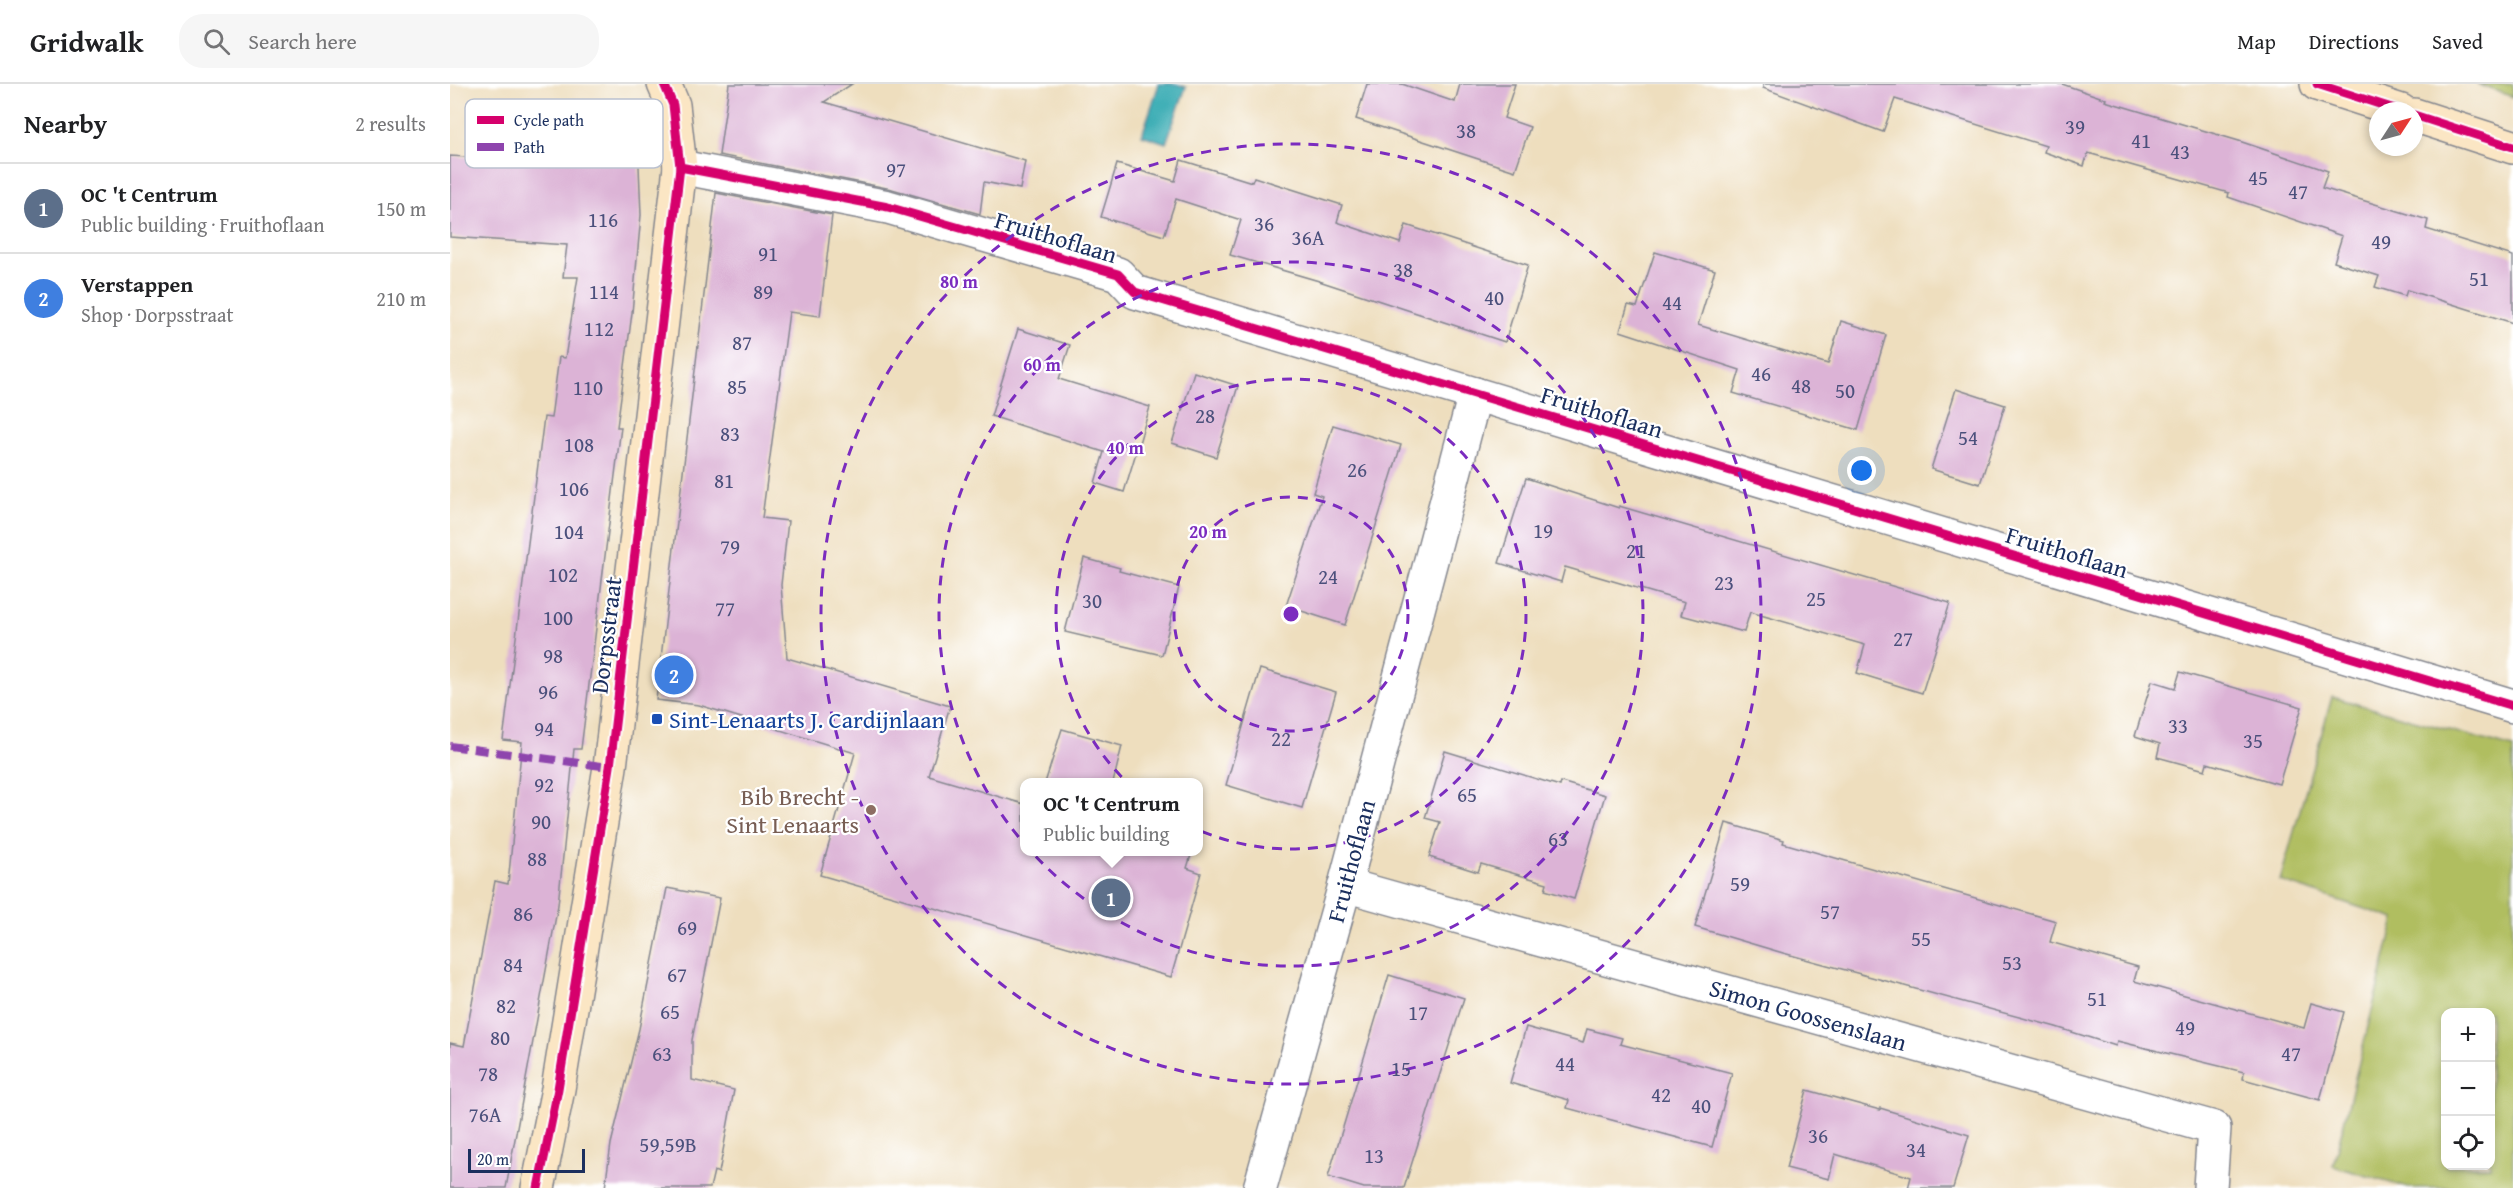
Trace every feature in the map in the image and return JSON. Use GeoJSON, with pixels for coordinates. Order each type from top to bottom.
{"type":"FeatureCollection","features":[{"type":"Feature","properties":{"kind":"street","name":"Dorpsstraat"},"geometry":{"type":"LineString","coordinates":[[538,1188],[558,1089],[610,767],[680,167],[673,105],[664,84]]}},
{"type":"Feature","properties":{"kind":"street"},"geometry":{"type":"LineString","coordinates":[[2316,84],[2373,102]]}},
{"type":"Feature","properties":{"kind":"street"},"geometry":{"type":"LineString","coordinates":[[2423,118],[2513,147]]}},
{"type":"Feature","properties":{"kind":"street","name":"Fruithoflaan"},"geometry":{"type":"LineString","coordinates":[[680,167],[888,207],[1118,274],[1135,292],[2513,706]]}},
{"type":"Feature","properties":{"kind":"street","name":"Fruithoflaan"},"geometry":{"type":"LineString","coordinates":[[1260,1188],[1344,885],[1475,394]]}},
{"type":"Feature","properties":{"kind":"street","name":"Simon Goossenslaan"},"geometry":{"type":"LineString","coordinates":[[1344,885],[2214,1128],[2210,1188]]}},
{"type":"Feature","properties":{"kind":"green space"},"geometry":{"type":"Polygon","coordinates":[[[2477,84],[2513,84],[2513,97],[2477,84]]]}},
{"type":"Feature","properties":{"kind":"green space"},"geometry":{"type":"Polygon","coordinates":[[[2332,697],[2513,748],[2513,1188],[2408,1188],[2333,1166],[2395,919],[2280,881],[2332,697]]]}},
{"type":"Feature","properties":{"kind":"water"},"geometry":{"type":"Polygon","coordinates":[[[1159,84],[1176,84],[1186,87],[1166,143],[1142,135],[1159,84]]]}},
{"type":"Feature","properties":{"kind":"building"},"geometry":{"type":"Polygon","coordinates":[[[729,84],[852,84],[824,102],[1025,161],[1020,189],[984,182],[980,214],[892,189],[719,155],[729,84]]]}},
{"type":"Feature","properties":{"kind":"building"},"geometry":{"type":"Polygon","coordinates":[[[1367,84],[1402,84],[1455,102],[1460,84],[1515,84],[1504,118],[1530,127],[1515,171],[1356,119],[1367,84]]]}},
{"type":"Feature","properties":{"kind":"building"},"geometry":{"type":"Polygon","coordinates":[[[1763,84],[2062,84],[2106,99],[2105,101],[2239,141],[2328,171],[2322,188],[2428,220],[2426,229],[2513,256],[2513,323],[2407,290],[2405,296],[2375,287],[2379,276],[2334,262],[2342,236],[2228,197],[2229,193],[2088,153],[2084,166],[2044,152],[2046,146],[1895,99],[1883,132],[1763,88],[1763,84]]]}},
{"type":"Feature","properties":{"kind":"building"},"geometry":{"type":"Polygon","coordinates":[[[450,156],[465,157],[465,168],[639,168],[641,215],[632,313],[617,427],[621,427],[581,749],[574,749],[558,905],[506,1188],[450,1188],[450,1043],[464,1046],[495,881],[508,884],[522,742],[503,740],[544,417],[551,418],[559,357],[565,358],[578,277],[563,277],[567,245],[450,237],[450,156]]]}},
{"type":"Feature","properties":{"kind":"building"},"geometry":{"type":"Polygon","coordinates":[[[1181,160],[1252,182],[1254,177],[1342,205],[1337,222],[1400,243],[1406,225],[1528,265],[1505,342],[1319,281],[1230,255],[1241,220],[1176,199],[1164,236],[1101,217],[1117,164],[1175,181],[1181,160]]]}},
{"type":"Feature","properties":{"kind":"building"},"geometry":{"type":"Polygon","coordinates":[[[716,193],[832,215],[820,316],[789,312],[762,518],[788,521],[781,585],[787,658],[950,706],[929,776],[1020,803],[1020,856],[1191,856],[1187,868],[1201,873],[1171,977],[820,875],[855,753],[699,705],[656,700],[716,193]]]}},
{"type":"Feature","properties":{"kind":"building"},"geometry":{"type":"Polygon","coordinates":[[[1655,252],[1715,270],[1698,325],[1828,364],[1841,321],[1886,335],[1858,430],[1733,393],[1740,370],[1620,331],[1628,305],[1637,307],[1655,252]]]}},
{"type":"Feature","properties":{"kind":"building"},"geometry":{"type":"Polygon","coordinates":[[[1018,329],[1070,345],[1059,379],[1150,407],[1124,492],[1095,483],[1104,452],[991,416],[1018,329]]]}},
{"type":"Feature","properties":{"kind":"building"},"geometry":{"type":"Polygon","coordinates":[[[1194,372],[1238,386],[1216,457],[1172,443],[1194,372]]]}},
{"type":"Feature","properties":{"kind":"building"},"geometry":{"type":"Polygon","coordinates":[[[1956,389],[2005,405],[1980,484],[1931,469],[1956,389]]]}},
{"type":"Feature","properties":{"kind":"building"},"geometry":{"type":"Polygon","coordinates":[[[1333,425],[1401,445],[1345,625],[1286,606],[1322,496],[1313,493],[1333,425]]]}},
{"type":"Feature","properties":{"kind":"building"},"geometry":{"type":"Polygon","coordinates":[[[1526,478],[1619,508],[1619,506],[1950,603],[1922,693],[1857,673],[1865,645],[1750,612],[1744,632],[1681,615],[1685,602],[1565,567],[1561,582],[1499,563],[1526,478]]]}},
{"type":"Feature","properties":{"kind":"building"},"geometry":{"type":"Polygon","coordinates":[[[1084,558],[1120,568],[1119,571],[1179,587],[1162,655],[1065,632],[1084,558]]]}},
{"type":"Feature","properties":{"kind":"building"},"geometry":{"type":"Polygon","coordinates":[[[1260,669],[1336,692],[1302,808],[1226,785],[1260,669]]]}},
{"type":"Feature","properties":{"kind":"building"},"geometry":{"type":"Polygon","coordinates":[[[2180,672],[2302,707],[2279,784],[2207,763],[2205,770],[2157,757],[2160,744],[2135,736],[2152,681],[2175,688],[2180,672]]]}},
{"type":"Feature","properties":{"kind":"building"},"geometry":{"type":"Polygon","coordinates":[[[1062,729],[1122,746],[1114,778],[1047,778],[1062,729]]]}},
{"type":"Feature","properties":{"kind":"building"},"geometry":{"type":"Polygon","coordinates":[[[1445,751],[1560,786],[1561,782],[1605,795],[1574,899],[1545,890],[1547,883],[1481,864],[1478,872],[1429,857],[1440,822],[1425,818],[1445,751]]]}},
{"type":"Feature","properties":{"kind":"building"},"geometry":{"type":"Polygon","coordinates":[[[1726,823],[1784,840],[1783,843],[2056,921],[2050,942],[2138,967],[2134,981],[2304,1028],[2311,1003],[2344,1012],[2320,1100],[2243,1079],[2244,1072],[2117,1041],[2116,1046],[2056,1027],[1695,927],[1726,823]]]}},
{"type":"Feature","properties":{"kind":"building"},"geometry":{"type":"Polygon","coordinates":[[[667,888],[720,898],[692,1040],[692,1080],[734,1090],[719,1173],[714,1171],[710,1188],[605,1188],[611,1144],[639,1029],[667,888]]]}},
{"type":"Feature","properties":{"kind":"building"},"geometry":{"type":"Polygon","coordinates":[[[1389,975],[1464,998],[1404,1188],[1364,1188],[1328,1177],[1389,975]]]}},
{"type":"Feature","properties":{"kind":"building"},"geometry":{"type":"Polygon","coordinates":[[[1526,1027],[1583,1043],[1587,1029],[1622,1038],[1620,1044],[1732,1073],[1712,1147],[1567,1108],[1569,1100],[1510,1083],[1526,1027]]]}},
{"type":"Feature","properties":{"kind":"building"},"geometry":{"type":"Polygon","coordinates":[[[1807,1090],[1880,1110],[1880,1108],[1969,1135],[1953,1188],[1908,1188],[1911,1177],[1835,1154],[1829,1179],[1786,1168],[1807,1090]]]}},
{"type":"Feature","properties":{"kind":"marked path"},"geometry":{"type":"LineString","coordinates":[[450,746],[610,767]]}},
{"type":"Feature","properties":{"kind":"cycle path"},"geometry":{"type":"LineString","coordinates":[[538,1188],[558,1089],[610,767],[680,167],[673,105],[664,84]]}},
{"type":"Feature","properties":{"kind":"cycle path"},"geometry":{"type":"LineString","coordinates":[[2317,84],[2373,102]]}},
{"type":"Feature","properties":{"kind":"cycle path"},"geometry":{"type":"LineString","coordinates":[[2423,118],[2513,147]]}},
{"type":"Feature","properties":{"kind":"cycle path"},"geometry":{"type":"LineString","coordinates":[[680,167],[888,207],[1118,274],[1135,292],[2513,706]]}},
{"type":"Feature","properties":{"kind":"place","name":"Verstappen"},"geometry":{"type":"Point","coordinates":[674,675]}},
{"type":"Feature","properties":{"kind":"place","name":"Sint-Lenaarts J. Cardijnlaan"},"geometry":{"type":"Point","coordinates":[657,719]}},
{"type":"Feature","properties":{"kind":"place","name":"Bib Brecht - Sint Lenaarts"},"geometry":{"type":"Point","coordinates":[871,810]}},
{"type":"Feature","properties":{"kind":"place","name":"OC 't Centrum"},"geometry":{"type":"Point","coordinates":[1111,898]}}]}
